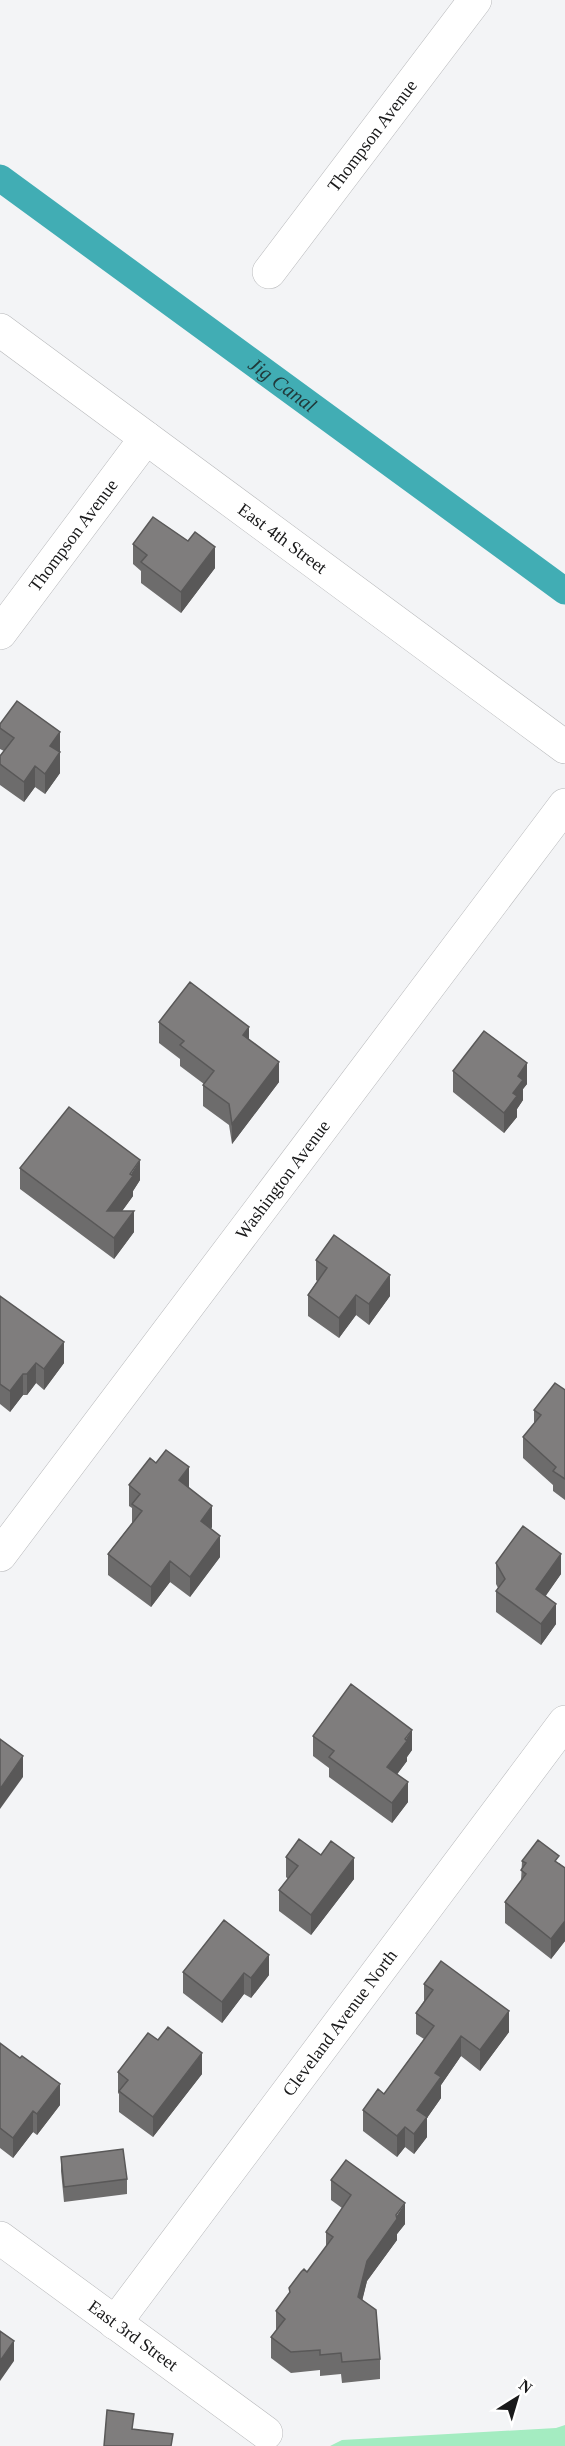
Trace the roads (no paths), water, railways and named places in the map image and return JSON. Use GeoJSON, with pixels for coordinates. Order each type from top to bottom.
{"type":"FeatureCollection","features":[{"type":"Feature","properties":{"kind":"street","name":"Thompson Avenue"},"geometry":{"type":"LineString","coordinates":[[269,272],[475,0]]}},
{"type":"Feature","properties":{"kind":"street","name":"East 4th Street"},"geometry":{"type":"LineString","coordinates":[[0,330],[565,747]]}},
{"type":"Feature","properties":{"kind":"street","name":"Thompson Avenue"},"geometry":{"type":"LineString","coordinates":[[0,633],[146,438]]}},
{"type":"Feature","properties":{"kind":"street","name":"Washington Avenue"},"geometry":{"type":"LineString","coordinates":[[0,1555],[565,805]]}},
{"type":"Feature","properties":{"kind":"street","name":"Cleveland Avenue North"},"geometry":{"type":"LineString","coordinates":[[115,2323],[565,1722]]}},
{"type":"Feature","properties":{"kind":"street","name":"East 3rd Street"},"geometry":{"type":"LineString","coordinates":[[0,2238],[266,2433]]}},
{"type":"Feature","properties":{"kind":"waterway","name":"Jig Canal"},"geometry":{"type":"LineString","coordinates":[[0,178],[565,591]]}}]}
